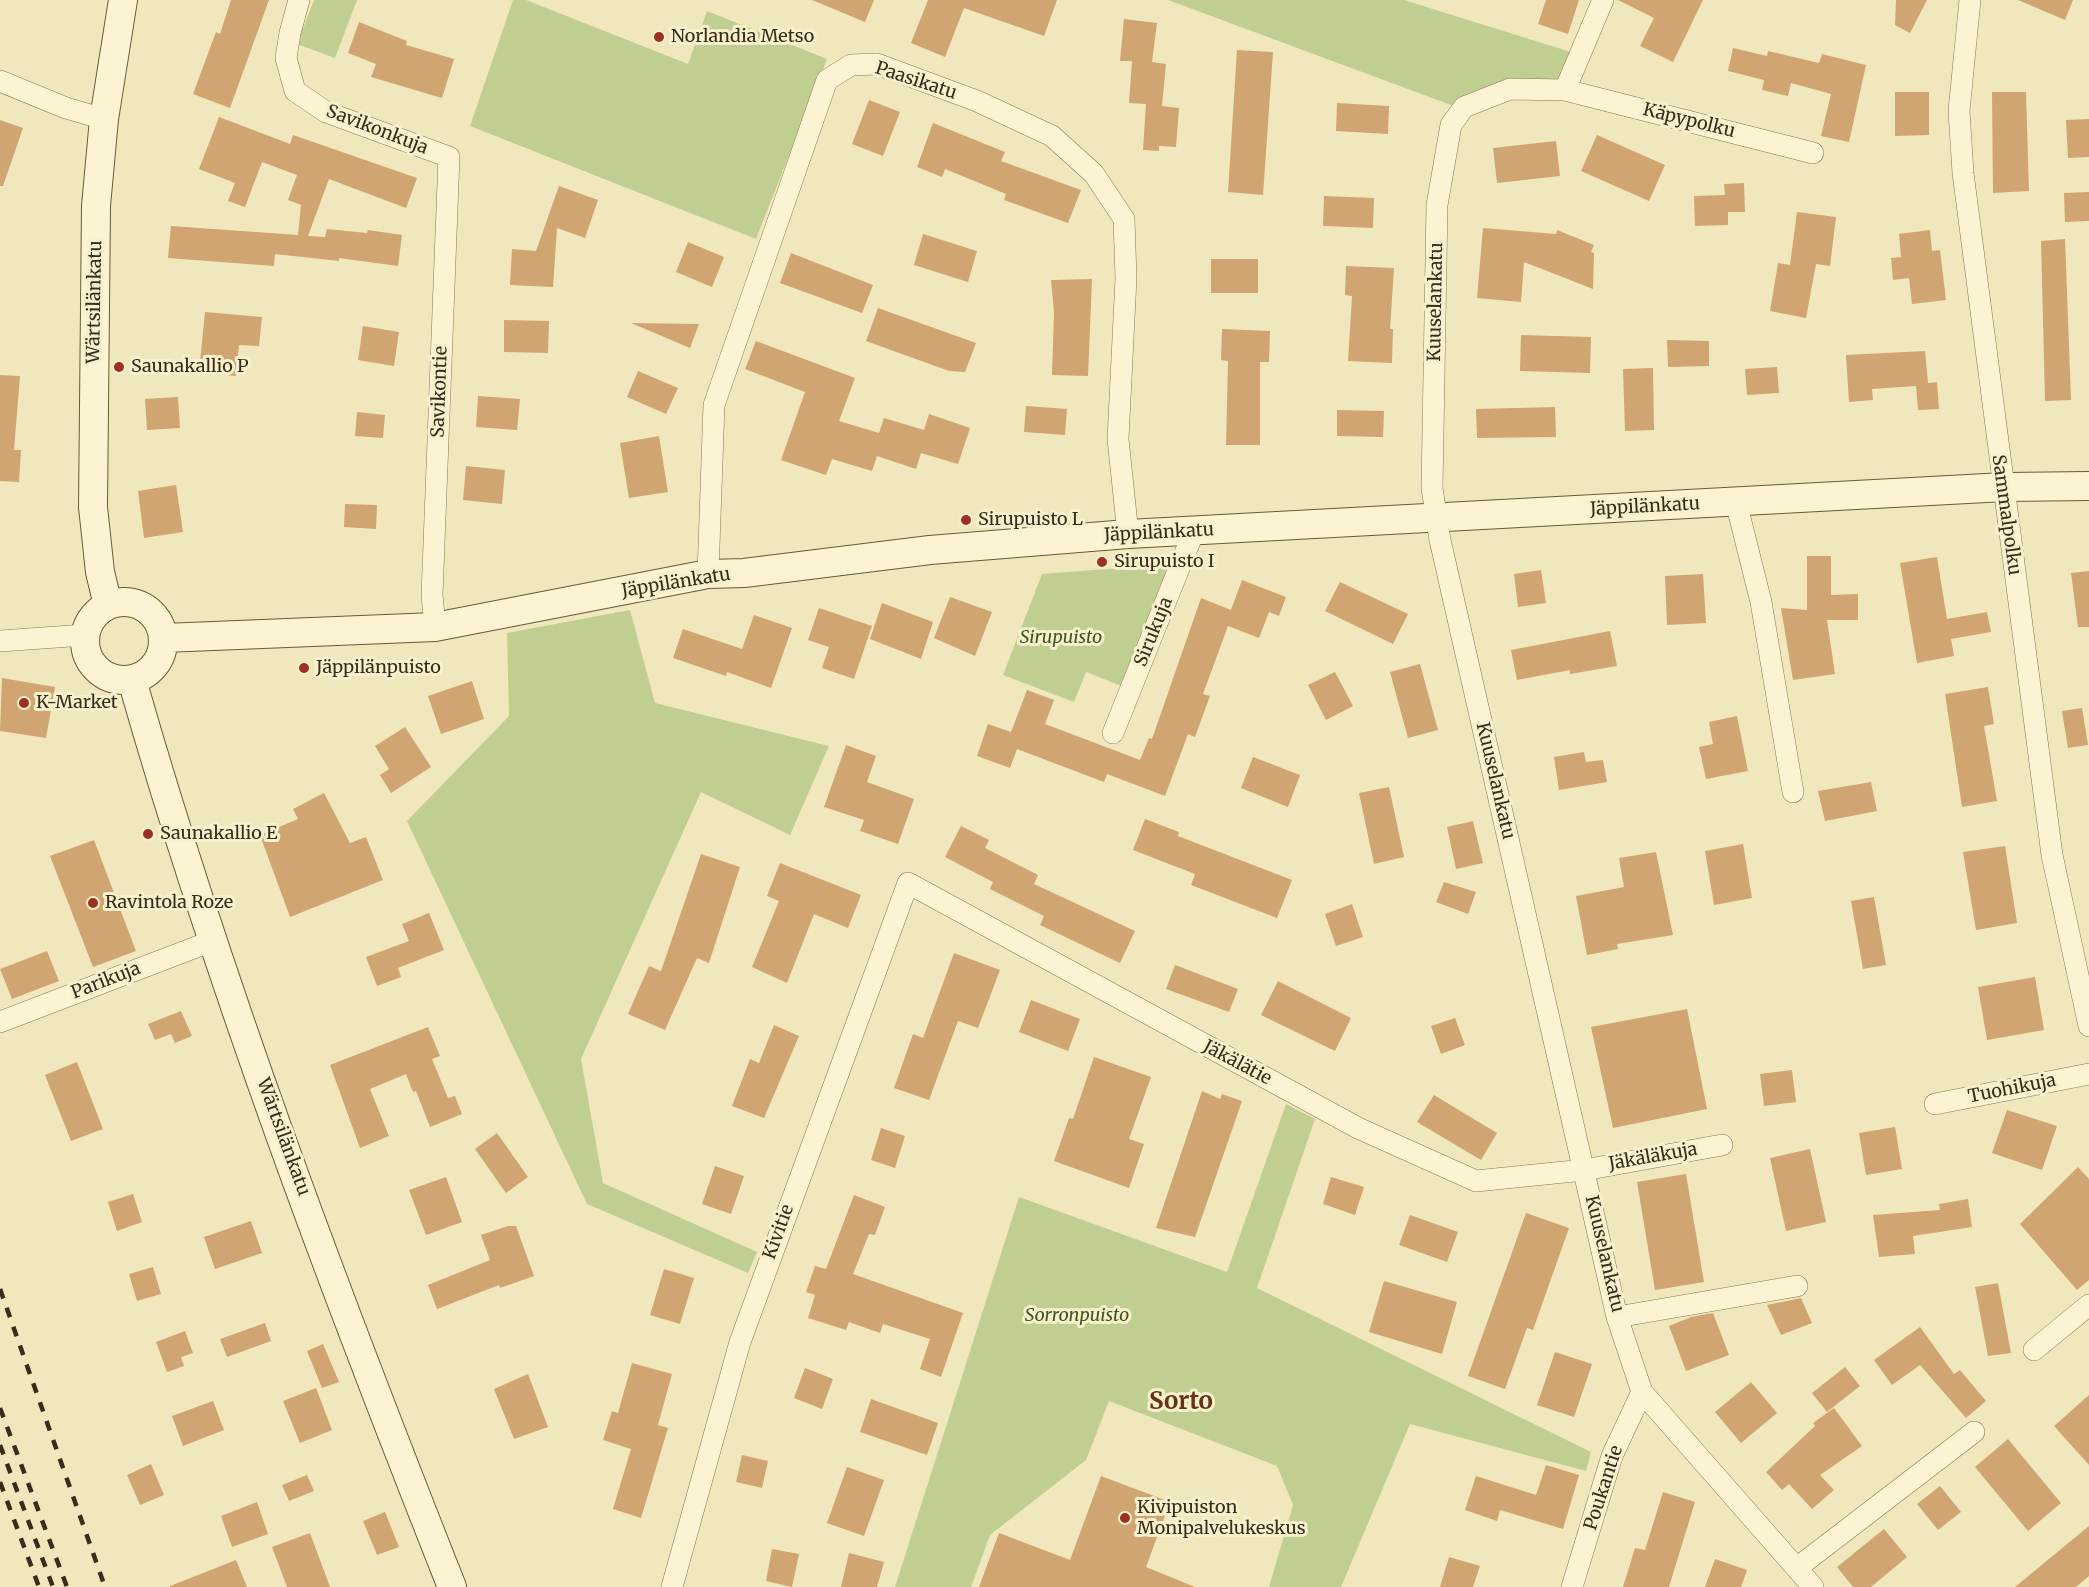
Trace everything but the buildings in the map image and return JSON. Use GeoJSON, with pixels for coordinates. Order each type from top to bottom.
{"type":"FeatureCollection","features":[{"type":"Feature","properties":{"kind":"street","name":"Wärtsilänkatu"},"geometry":{"type":"LineString","coordinates":[[108,605],[100,572],[93,507],[96,206],[104,119],[123,0]]}},
{"type":"Feature","properties":{"kind":"street","name":"Savikonkuja"},"geometry":{"type":"LineString","coordinates":[[300,0],[290,33],[286,58],[295,91],[326,112],[449,157]]}},
{"type":"Feature","properties":{"kind":"street"},"geometry":{"type":"LineString","coordinates":[[1565,90],[1603,0]]}},
{"type":"Feature","properties":{"kind":"street","name":"Sammalpolku"},"geometry":{"type":"LineString","coordinates":[[1970,0],[1959,111],[1963,173],[1997,453],[2005,487],[2052,855],[2089,1026]]}},
{"type":"Feature","properties":{"kind":"street","name":"Paasikatu"},"geometry":{"type":"LineString","coordinates":[[708,574],[714,405],[827,80],[851,65],[877,64],[977,101],[1052,136],[1094,174],[1124,219],[1126,278],[1118,439],[1128,534]]}},
{"type":"Feature","properties":{"kind":"street"},"geometry":{"type":"LineString","coordinates":[[0,81],[66,108],[104,119]]}},
{"type":"Feature","properties":{"kind":"street","name":"Kuuselankatu"},"geometry":{"type":"LineString","coordinates":[[1565,90],[1510,89],[1464,107],[1450,126],[1437,205],[1432,488],[1436,516],[1617,1317],[1642,1392],[1813,1587]]}},
{"type":"Feature","properties":{"kind":"street","name":"Käpypolku"},"geometry":{"type":"LineString","coordinates":[[1565,90],[1813,153]]}},
{"type":"Feature","properties":{"kind":"street","name":"Savikontie"},"geometry":{"type":"LineString","coordinates":[[435,627],[432,595],[449,157]]}},
{"type":"Feature","properties":{"kind":"street","name":"Jäppilänkatu"},"geometry":{"type":"LineString","coordinates":[[164,639],[435,627],[708,574],[744,573],[930,550],[1128,534],[2005,487],[2089,486]]}},
{"type":"Feature","properties":{"kind":"street"},"geometry":{"type":"LineString","coordinates":[[1736,502],[1761,602],[1793,792]]}},
{"type":"Feature","properties":{"kind":"street","name":"Sirukuja"},"geometry":{"type":"LineString","coordinates":[[1113,733],[1194,531]]}},
{"type":"Feature","properties":{"kind":"street"},"geometry":{"type":"LineString","coordinates":[[127,601],[145,607],[158,620],[164,639],[159,660],[152,669],[132,680],[111,678],[93,666],[88,656],[85,635],[93,617],[108,605],[127,601]]}},
{"type":"Feature","properties":{"kind":"street"},"geometry":{"type":"LineString","coordinates":[[3,640],[85,635]]}},
{"type":"Feature","properties":{"kind":"street","name":"Wärtsilänkatu"},"geometry":{"type":"LineString","coordinates":[[132,680],[161,781],[212,941],[391,1432],[453,1587]]}},
{"type":"Feature","properties":{"kind":"street","name":"Jäkälätie"},"geometry":{"type":"LineString","coordinates":[[908,883],[1358,1128],[1476,1181],[1584,1170]]}},
{"type":"Feature","properties":{"kind":"street","name":"Kivitie"},"geometry":{"type":"LineString","coordinates":[[672,1587],[740,1342],[908,883]]}},
{"type":"Feature","properties":{"kind":"street","name":"Parikuja"},"geometry":{"type":"LineString","coordinates":[[0,1022],[212,941]]}},
{"type":"Feature","properties":{"kind":"street","name":"Tuohikuja"},"geometry":{"type":"LineString","coordinates":[[1935,1104],[2089,1074]]}},
{"type":"Feature","properties":{"kind":"street","name":"Jäkäläkuja"},"geometry":{"type":"LineString","coordinates":[[1584,1170],[1722,1145]]}},
{"type":"Feature","properties":{"kind":"street"},"geometry":{"type":"LineString","coordinates":[[1617,1317],[1797,1286]]}},
{"type":"Feature","properties":{"kind":"street"},"geometry":{"type":"LineString","coordinates":[[2034,1350],[2089,1305]]}},
{"type":"Feature","properties":{"kind":"street","name":"Poukantie"},"geometry":{"type":"LineString","coordinates":[[1572,1587],[1612,1456],[1642,1392]]}},
{"type":"Feature","properties":{"kind":"street"},"geometry":{"type":"LineString","coordinates":[[1798,1568],[1974,1432]]}},
{"type":"Feature","properties":{"kind":"green space"},"geometry":{"type":"Polygon","coordinates":[[[314,0],[357,0],[335,58],[297,44],[314,0]]]}},
{"type":"Feature","properties":{"kind":"green space"},"geometry":{"type":"Polygon","coordinates":[[[513,0],[526,0],[688,64],[707,11],[827,59],[756,239],[470,126],[513,0]]]}},
{"type":"Feature","properties":{"kind":"green space"},"geometry":{"type":"Polygon","coordinates":[[[1168,0],[1404,0],[1571,52],[1560,84],[1510,82],[1451,105],[1168,0]]]}},
{"type":"Feature","properties":{"kind":"green space","name":"Sirupuisto"},"geometry":{"type":"Polygon","coordinates":[[[1172,564],[1124,687],[1086,672],[1074,702],[1003,675],[1042,574],[1172,564]]]}},
{"type":"Feature","properties":{"kind":"green space"},"geometry":{"type":"Polygon","coordinates":[[[630,610],[655,703],[829,746],[790,835],[701,792],[581,1059],[603,1183],[757,1252],[748,1273],[587,1204],[407,821],[509,716],[507,633],[630,610]]]}},
{"type":"Feature","properties":{"kind":"green space","name":"Sorronpuisto"},"geometry":{"type":"Polygon","coordinates":[[[1286,1104],[1315,1119],[1257,1288],[1591,1452],[1586,1471],[1410,1424],[1341,1587],[1269,1587],[1293,1505],[1277,1466],[1109,1401],[1086,1460],[990,1535],[971,1587],[895,1587],[1019,1197],[1227,1272],[1286,1104]]]}},
{"type":"Feature","properties":{"kind":"railway"},"geometry":{"type":"LineString","coordinates":[[0,1289],[105,1587]]}},
{"type":"Feature","properties":{"kind":"railway"},"geometry":{"type":"LineString","coordinates":[[0,1408],[67,1587]]}},
{"type":"Feature","properties":{"kind":"railway"},"geometry":{"type":"LineString","coordinates":[[0,1445],[53,1587]]}},
{"type":"Feature","properties":{"kind":"railway"},"geometry":{"type":"LineString","coordinates":[[0,1482],[39,1587]]}},
{"type":"Feature","properties":{"kind":"place","name":"Norlandia Metso"},"geometry":{"type":"Point","coordinates":[659,37]}},
{"type":"Feature","properties":{"kind":"place","name":"Saunakallio P"},"geometry":{"type":"Point","coordinates":[119,367]}},
{"type":"Feature","properties":{"kind":"place","name":"Sirupuisto L"},"geometry":{"type":"Point","coordinates":[966,520]}},
{"type":"Feature","properties":{"kind":"place","name":"Sirupuisto I"},"geometry":{"type":"Point","coordinates":[1102,562]}},
{"type":"Feature","properties":{"kind":"place","name":"Jäppilänpuisto"},"geometry":{"type":"Point","coordinates":[304,668]}},
{"type":"Feature","properties":{"kind":"place","name":"K-Market"},"geometry":{"type":"Point","coordinates":[24,703]}},
{"type":"Feature","properties":{"kind":"place","name":"Saunakallio E"},"geometry":{"type":"Point","coordinates":[148,834]}},
{"type":"Feature","properties":{"kind":"place","name":"Ravintola Roze"},"geometry":{"type":"Point","coordinates":[93,903]}},
{"type":"Feature","properties":{"kind":"place","name":"Kivipuiston Monipalvelukeskus"},"geometry":{"type":"Point","coordinates":[1125,1518]}},
{"type":"Feature","properties":{"kind":"district","name":"Sorto"},"geometry":{"type":"Point","coordinates":[1181,1402]}}]}
